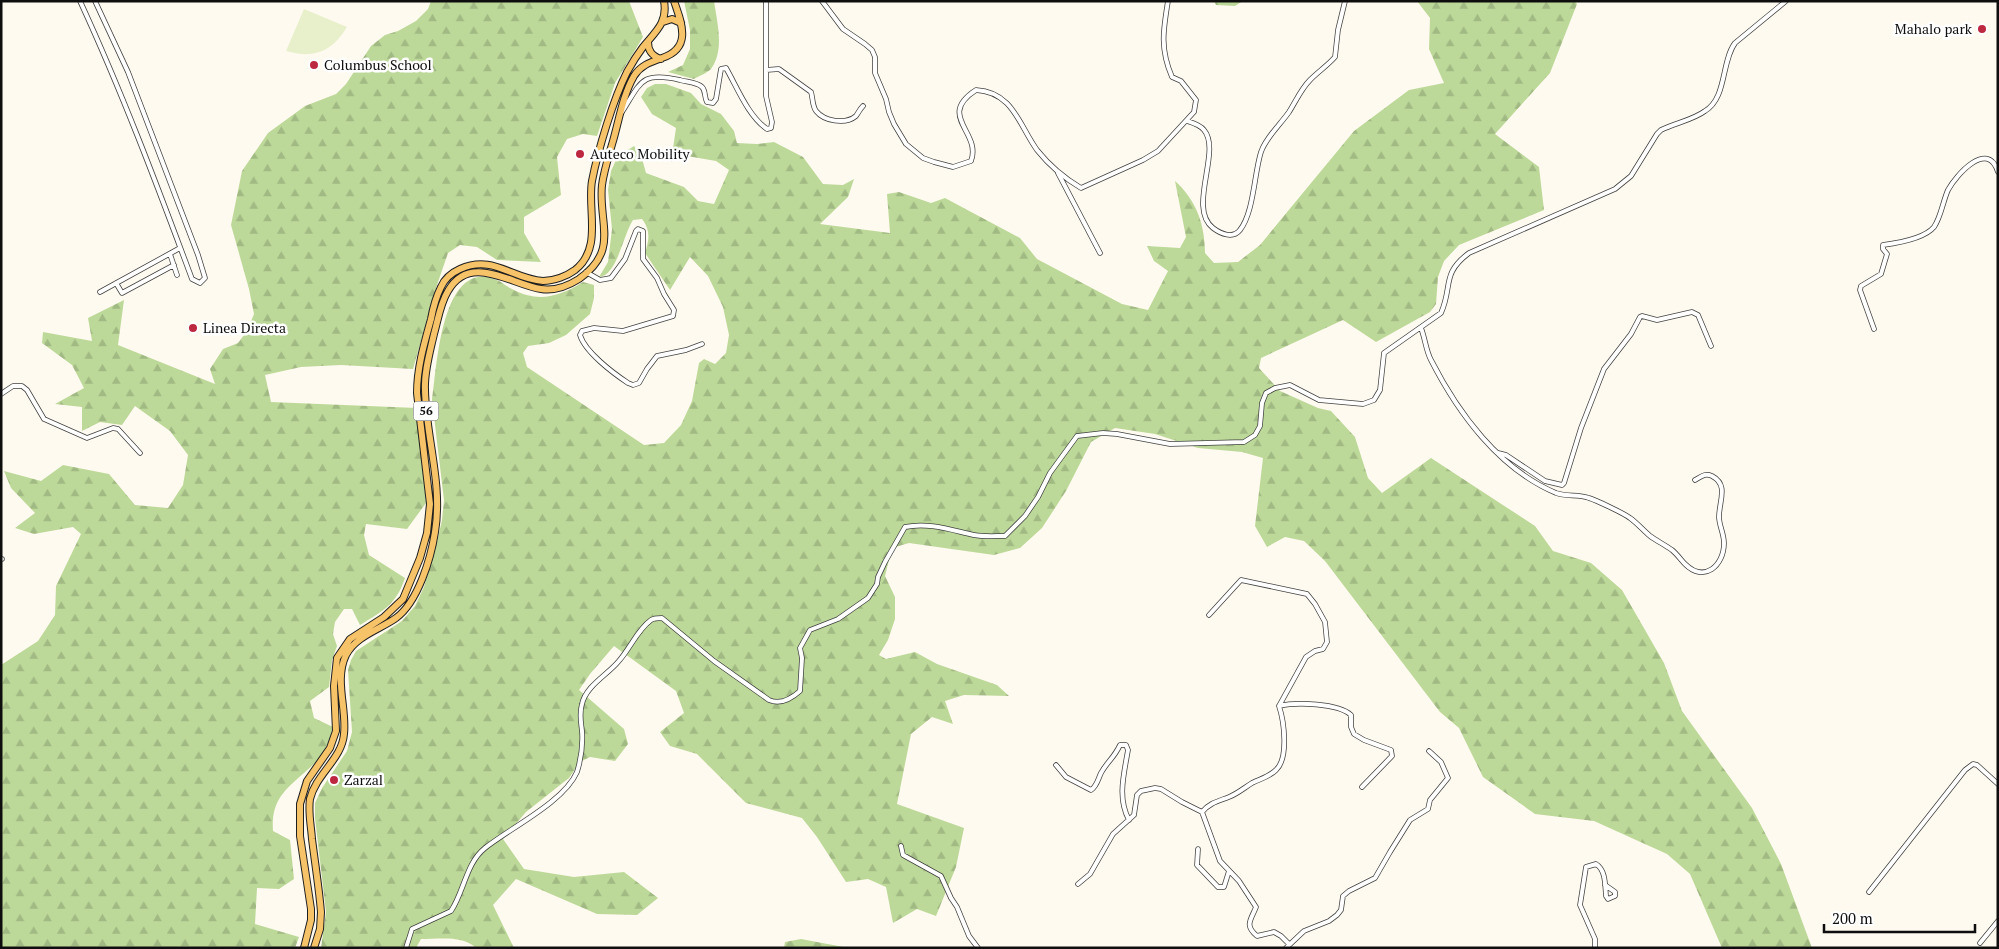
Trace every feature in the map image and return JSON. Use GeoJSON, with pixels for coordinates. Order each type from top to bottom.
{"type":"FeatureCollection","features":[{"type":"Feature","properties":{"kind":"main road"},"geometry":{"type":"LineString","coordinates":[[664,1],[666,9],[663,22],[672,20],[681,23]]}},
{"type":"Feature","properties":{"kind":"main road","name":"56"},"geometry":{"type":"LineString","coordinates":[[314,948],[320,929],[321,912],[310,819],[310,798],[317,782],[339,751],[343,740],[345,724],[340,680],[345,657],[355,644],[398,617],[409,605],[418,590],[435,531],[438,509],[437,488],[426,414],[425,387],[431,348],[442,303],[449,288],[457,280],[477,272],[499,274],[534,288],[548,290],[571,283],[586,272],[599,256],[604,239],[602,188],[620,116],[630,84],[636,73],[646,64],[670,55],[678,48],[682,37],[681,23],[674,1]]}},
{"type":"Feature","properties":{"kind":"main road","name":"56"},"geometry":{"type":"LineString","coordinates":[[304,948],[311,920],[311,909],[300,836],[300,804],[307,780],[330,748],[336,731],[334,686],[337,658],[350,639],[384,617],[403,599],[420,558],[427,533],[430,504],[417,394],[417,378],[436,297],[446,278],[455,271],[470,265],[485,264],[496,266],[543,281],[568,274],[584,262],[592,237],[591,193],[593,180],[605,133],[626,75],[663,22]]}},
{"type":"Feature","properties":{"kind":"main road"},"geometry":{"type":"LineString","coordinates":[[648,42],[652,54],[661,59]]}},
{"type":"Feature","properties":{"kind":"street"},"geometry":{"type":"LineString","coordinates":[[80,1],[110,65],[142,144],[192,279],[197,284],[202,283],[204,275],[191,237],[128,72],[95,1]]}},
{"type":"Feature","properties":{"kind":"street"},"geometry":{"type":"LineString","coordinates":[[620,116],[639,83],[652,77],[664,76],[698,84],[704,89],[707,102],[713,103],[716,99],[721,68],[726,68],[744,103],[762,126],[771,128],[772,122],[766,96],[766,1]]}},
{"type":"Feature","properties":{"kind":"street"},"geometry":{"type":"LineString","coordinates":[[822,1],[844,29],[872,50],[875,73],[894,124],[906,144],[923,158],[953,167],[971,162],[974,155],[973,148],[961,122],[959,107],[964,99],[976,90],[985,90],[993,92],[1009,106],[1022,123],[1036,149],[1058,172],[1081,188],[1143,160],[1158,151],[1194,112],[1197,105],[1196,100],[1181,81],[1172,77],[1164,56],[1163,35],[1168,1]]}},
{"type":"Feature","properties":{"kind":"street"},"geometry":{"type":"LineString","coordinates":[[1187,121],[1204,129],[1209,140],[1203,199],[1206,218],[1212,228],[1220,233],[1233,235],[1239,232],[1244,225],[1261,151],[1265,144],[1308,81],[1336,57],[1338,30],[1345,1]]}},
{"type":"Feature","properties":{"kind":"street"},"geometry":{"type":"LineString","coordinates":[[406,948],[412,929],[451,911],[474,861],[483,849],[510,832],[569,786],[581,758],[582,731],[580,714],[585,696],[620,660],[635,637],[652,619],[662,618],[714,661],[769,700],[776,703],[786,701],[800,691],[802,658],[800,648],[810,630],[838,618],[868,598],[877,584],[885,562],[904,527],[915,525],[955,530],[976,535],[1005,536],[1025,516],[1038,497],[1050,473],[1077,436],[1103,433],[1117,434],[1170,444],[1244,442],[1255,435],[1260,426],[1262,403],[1266,393],[1284,386],[1290,385],[1319,400],[1363,404],[1374,400],[1380,390],[1384,353],[1441,313],[1451,271],[1459,261],[1469,253],[1615,190],[1631,176],[1657,134],[1706,111],[1717,98],[1729,52],[1735,43],[1786,1]]}},
{"type":"Feature","properties":{"kind":"street"},"geometry":{"type":"LineString","coordinates":[[766,70],[779,69],[810,92],[814,108],[828,120],[843,120],[855,117],[863,106]]}},
{"type":"Feature","properties":{"kind":"street"},"geometry":{"type":"LineString","coordinates":[[1874,329],[1860,290],[1862,286],[1881,274],[1887,254],[1883,246],[1906,242],[1934,226],[1948,191],[1971,163],[1978,159],[1990,160],[1994,163],[1998,172]]}},
{"type":"Feature","properties":{"kind":"street"},"geometry":{"type":"LineString","coordinates":[[1058,172],[1100,253]]}},
{"type":"Feature","properties":{"kind":"street"},"geometry":{"type":"LineString","coordinates":[[586,272],[600,280],[611,278],[625,259],[636,231],[640,229],[643,231],[643,259],[657,278],[674,310],[674,316],[626,330],[594,328],[582,331],[580,335],[586,346],[598,359],[628,383],[633,385],[639,383],[647,368],[657,356],[686,350],[702,344]]}},
{"type":"Feature","properties":{"kind":"street"},"geometry":{"type":"LineString","coordinates":[[100,292],[180,248]]}},
{"type":"Feature","properties":{"kind":"street"},"geometry":{"type":"LineString","coordinates":[[170,254],[177,275]]}},
{"type":"Feature","properties":{"kind":"street"},"geometry":{"type":"LineString","coordinates":[[116,283],[122,293],[174,266]]}},
{"type":"Feature","properties":{"kind":"street"},"geometry":{"type":"LineString","coordinates":[[1496,453],[1506,455],[1545,481],[1562,485],[1604,369],[1631,334],[1640,317],[1657,320],[1695,313],[1698,315],[1711,346]]}},
{"type":"Feature","properties":{"kind":"street"},"geometry":{"type":"LineString","coordinates":[[1421,328],[1427,342],[1429,357],[1443,382],[1466,416],[1496,453],[1506,462],[1556,493],[1587,497],[1630,518],[1672,550],[1692,570],[1704,572],[1715,567],[1721,557],[1724,544],[1719,518],[1722,486],[1718,479],[1708,474],[1696,480]]}},
{"type":"Feature","properties":{"kind":"street"},"geometry":{"type":"LineString","coordinates":[[1,394],[13,386],[22,386],[44,419],[87,438],[113,428],[118,428],[140,453]]}},
{"type":"Feature","properties":{"kind":"street"},"geometry":{"type":"LineString","coordinates":[[1202,812],[1210,804],[1229,797],[1278,769],[1284,750],[1283,718],[1279,706],[1306,657],[1315,651],[1323,649],[1327,642],[1325,622],[1307,594],[1241,580],[1209,615]]}},
{"type":"Feature","properties":{"kind":"street"},"geometry":{"type":"LineString","coordinates":[[1279,706],[1288,704],[1318,705],[1345,711],[1350,715],[1351,728],[1358,737],[1391,750],[1392,756],[1362,787]]}},
{"type":"Feature","properties":{"kind":"street"},"geometry":{"type":"LineString","coordinates":[[1056,765],[1066,777],[1093,790],[1103,769],[1115,756],[1120,745],[1126,746],[1128,750],[1122,796],[1124,810],[1129,820]]}},
{"type":"Feature","properties":{"kind":"street"},"geometry":{"type":"LineString","coordinates":[[1078,884],[1090,874],[1113,834],[1136,812],[1138,794],[1143,790],[1161,789],[1202,812],[1210,830],[1217,856],[1248,894],[1256,907],[1248,924],[1250,930],[1257,936],[1274,932],[1281,936],[1287,946],[1304,931],[1329,921],[1337,915],[1341,910],[1343,896],[1375,878],[1410,820],[1428,809],[1430,800],[1448,778],[1442,762],[1429,751]]}},
{"type":"Feature","properties":{"kind":"street"},"geometry":{"type":"LineString","coordinates":[[1869,892],[1965,770],[1973,764],[1977,765],[1998,784]]}},
{"type":"Feature","properties":{"kind":"street"},"geometry":{"type":"LineString","coordinates":[[901,846],[903,855],[941,876],[969,936],[978,948]]}},
{"type":"Feature","properties":{"kind":"street"},"geometry":{"type":"LineString","coordinates":[[1198,849],[1197,865],[1218,887],[1224,887],[1229,871]]}},
{"type":"Feature","properties":{"kind":"street"},"geometry":{"type":"LineString","coordinates":[[1595,948],[1594,935],[1580,905],[1586,867],[1596,864],[1600,865],[1605,885]]}},
{"type":"Feature","properties":{"kind":"street"},"geometry":{"type":"LineString","coordinates":[[1980,943],[1998,921]]}},
{"type":"Feature","properties":{"kind":"green space"},"geometry":{"type":"Polygon","coordinates":[[[431,1],[629,1],[643,37],[615,83],[597,136],[583,134],[567,139],[557,157],[561,195],[524,217],[524,233],[541,262],[497,260],[477,247],[460,245],[448,253],[413,369],[341,365],[301,367],[265,375],[271,402],[417,408],[426,503],[407,529],[366,524],[364,535],[369,555],[405,578],[393,601],[375,616],[360,625],[352,609],[344,609],[335,622],[333,634],[337,646],[332,660],[329,687],[310,701],[314,718],[333,727],[331,736],[321,756],[284,792],[276,805],[273,831],[290,840],[294,879],[279,889],[257,888],[255,924],[299,937],[295,948],[1,948],[1,665],[38,641],[55,615],[56,586],[81,534],[73,527],[34,534],[15,528],[35,513],[11,488],[4,471],[41,481],[63,465],[109,474],[135,505],[168,508],[183,485],[188,455],[170,431],[135,406],[122,425],[100,422],[82,431],[82,407],[55,404],[84,388],[72,365],[42,343],[43,332],[92,341],[88,318],[124,300],[118,345],[215,384],[210,369],[223,349],[238,343],[247,331],[254,314],[231,225],[242,171],[268,133],[305,106],[336,94],[346,84],[371,46],[385,35],[398,31],[416,21],[428,9],[431,1]]]}},
{"type":"Feature","properties":{"kind":"green space"},"geometry":{"type":"Polygon","coordinates":[[[684,1],[714,1],[718,27],[719,45],[715,61],[711,69],[694,79],[668,72],[683,65],[690,49],[690,30],[684,1]]]}},
{"type":"Feature","properties":{"kind":"green space"},"geometry":{"type":"Polygon","coordinates":[[[1214,1],[1243,1],[1235,6],[1216,5],[1214,1]]]}},
{"type":"Feature","properties":{"kind":"green space"},"geometry":{"type":"Polygon","coordinates":[[[1417,1],[1575,1],[1577,4],[1550,73],[1495,134],[1539,167],[1544,210],[1459,245],[1444,261],[1438,277],[1436,304],[1430,312],[1376,342],[1343,320],[1261,358],[1259,368],[1280,391],[1318,408],[1331,411],[1355,437],[1368,478],[1382,493],[1431,458],[1535,526],[1553,551],[1591,563],[1622,590],[1664,663],[1682,711],[1752,808],[1781,864],[1812,948],[1722,948],[1690,874],[1667,854],[1594,821],[1535,814],[1483,777],[1459,728],[1440,712],[1325,561],[1304,541],[1285,537],[1267,547],[1255,526],[1263,458],[1242,452],[1198,448],[1155,434],[1115,428],[1091,442],[1066,491],[1042,528],[1020,548],[994,555],[909,543],[892,548],[885,576],[895,597],[895,619],[888,640],[879,655],[886,659],[915,652],[937,664],[997,685],[1009,696],[964,695],[945,701],[953,724],[932,717],[911,734],[897,804],[964,828],[956,867],[936,916],[917,909],[893,923],[886,887],[868,879],[846,882],[817,837],[802,818],[746,803],[697,754],[670,746],[660,732],[684,713],[676,691],[614,646],[579,690],[624,729],[628,744],[615,761],[590,757],[580,762],[569,778],[526,812],[503,839],[524,869],[574,877],[624,872],[658,898],[637,915],[597,914],[516,879],[493,905],[514,948],[476,948],[458,939],[443,938],[421,939],[416,948],[321,948],[326,912],[315,818],[315,803],[322,788],[347,751],[352,732],[348,670],[351,660],[356,651],[402,621],[415,606],[424,587],[437,542],[444,500],[432,400],[440,341],[454,298],[465,283],[480,277],[499,281],[522,293],[540,297],[557,294],[583,282],[594,285],[594,298],[590,314],[566,335],[549,343],[528,346],[523,353],[527,367],[644,445],[664,443],[681,425],[692,401],[699,363],[704,359],[715,364],[726,353],[729,335],[723,307],[708,276],[690,257],[670,290],[645,253],[648,236],[647,228],[642,219],[633,220],[615,262],[605,275],[599,277],[608,262],[612,229],[608,190],[611,171],[618,156],[634,146],[641,155],[646,173],[684,187],[698,201],[714,204],[729,170],[716,161],[687,156],[671,162],[676,128],[652,114],[641,97],[647,88],[655,84],[666,84],[691,93],[701,104],[721,114],[734,131],[737,143],[757,144],[774,142],[803,157],[823,184],[843,185],[854,179],[848,197],[820,224],[890,233],[887,194],[899,192],[931,203],[945,198],[1020,238],[1037,259],[1122,304],[1148,310],[1168,271],[1154,261],[1147,246],[1180,248],[1186,237],[1175,181],[1189,196],[1198,213],[1205,242],[1205,253],[1214,263],[1238,262],[1260,245],[1354,131],[1409,90],[1444,83],[1429,49],[1430,18],[1417,1]]]}},
{"type":"Feature","properties":{"kind":"green space"},"geometry":{"type":"Polygon","coordinates":[[[304,9],[347,27],[335,42],[321,51],[305,54],[286,51],[304,9]]]}},
{"type":"Feature","properties":{"kind":"green space"},"geometry":{"type":"Polygon","coordinates":[[[801,939],[849,948],[784,948],[785,942],[801,939]]]}},
{"type":"Feature","properties":{"kind":"place","name":"Mahalo park"},"geometry":{"type":"Point","coordinates":[1982,29]}},
{"type":"Feature","properties":{"kind":"place","name":"Columbus School"},"geometry":{"type":"Point","coordinates":[314,65]}},
{"type":"Feature","properties":{"kind":"place","name":"Auteco Mobility"},"geometry":{"type":"Point","coordinates":[580,154]}},
{"type":"Feature","properties":{"kind":"place","name":"Linea Directa"},"geometry":{"type":"Point","coordinates":[193,328]}},
{"type":"Feature","properties":{"kind":"place","name":"Zarzal"},"geometry":{"type":"Point","coordinates":[334,780]}}]}
